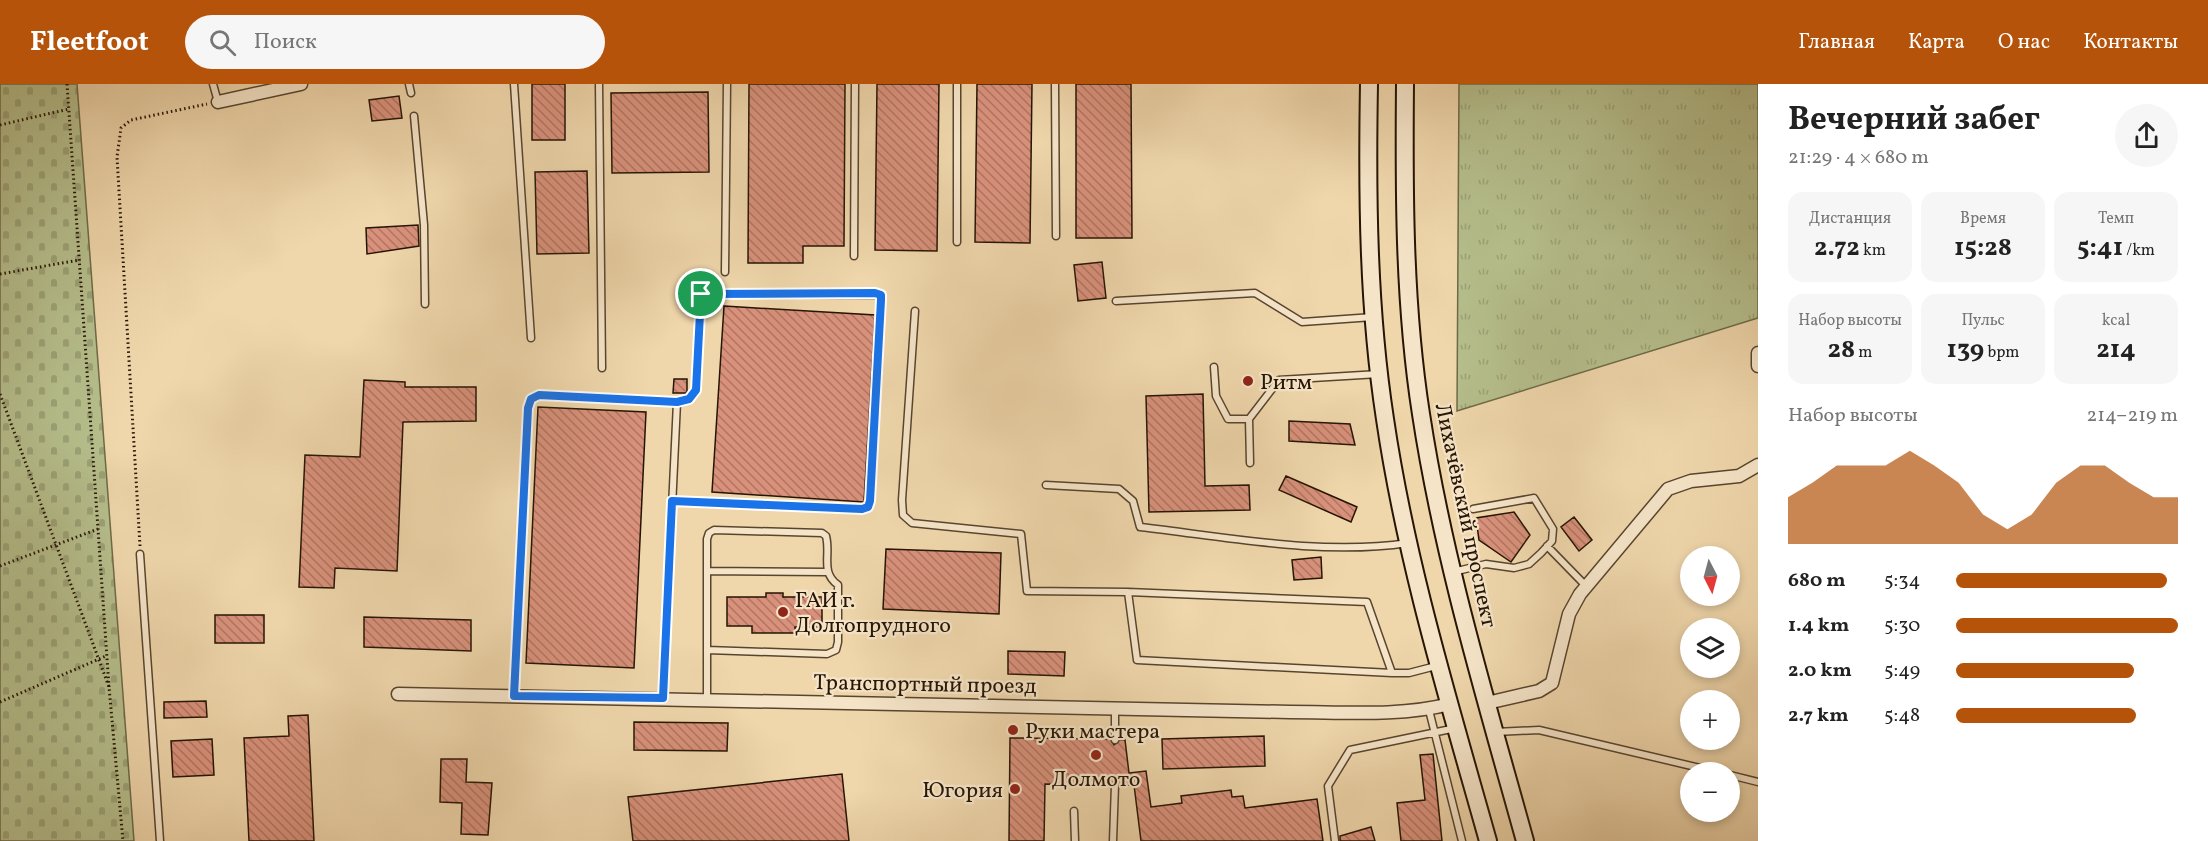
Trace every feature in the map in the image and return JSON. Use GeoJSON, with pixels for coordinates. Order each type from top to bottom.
{"type":"FeatureCollection","features":[{"type":"Feature","properties":{"kind":"main road"},"geometry":{"type":"LineString","coordinates":[[1369,84],[1369,196],[1374,317],[1379,374],[1398,497],[1439,665],[1488,841]]}},
{"type":"Feature","properties":{"kind":"main road","name":"Лихачёвский проспект"},"geometry":{"type":"LineString","coordinates":[[1406,84],[1407,261],[1411,338],[1434,490],[1453,572],[1525,841]]}},
{"type":"Feature","properties":{"kind":"street"},"geometry":{"type":"LineString","coordinates":[[218,102],[301,84]]}},
{"type":"Feature","properties":{"kind":"street"},"geometry":{"type":"LineString","coordinates":[[1758,353],[1758,366]]}},
{"type":"Feature","properties":{"kind":"street"},"geometry":{"type":"LineString","coordinates":[[1487,703],[1539,691],[1552,683],[1569,614],[1586,586],[1668,489],[1691,481],[1739,476],[1758,465]]}},
{"type":"Feature","properties":{"kind":"street","name":"Транспортный проезд"},"geometry":{"type":"LineString","coordinates":[[398,694],[1290,712],[1429,710],[1450,704]]}},
{"type":"Feature","properties":{"kind":"lane"},"geometry":{"type":"LineString","coordinates":[[213,84],[218,102]]}},
{"type":"Feature","properties":{"kind":"lane"},"geometry":{"type":"LineString","coordinates":[[409,84],[411,93]]}},
{"type":"Feature","properties":{"kind":"lane"},"geometry":{"type":"LineString","coordinates":[[514,84],[531,338]]}},
{"type":"Feature","properties":{"kind":"lane"},"geometry":{"type":"LineString","coordinates":[[599,84],[602,368]]}},
{"type":"Feature","properties":{"kind":"lane"},"geometry":{"type":"LineString","coordinates":[[725,272],[727,84]]}},
{"type":"Feature","properties":{"kind":"lane"},"geometry":{"type":"LineString","coordinates":[[854,256],[855,84]]}},
{"type":"Feature","properties":{"kind":"lane"},"geometry":{"type":"LineString","coordinates":[[957,84],[957,242]]}},
{"type":"Feature","properties":{"kind":"lane"},"geometry":{"type":"LineString","coordinates":[[1055,84],[1056,236]]}},
{"type":"Feature","properties":{"kind":"lane"},"geometry":{"type":"LineString","coordinates":[[414,116],[424,225],[425,304]]}},
{"type":"Feature","properties":{"kind":"lane"},"geometry":{"type":"LineString","coordinates":[[1116,301],[1256,293],[1302,322],[1374,317]]}},
{"type":"Feature","properties":{"kind":"lane"},"geometry":{"type":"LineString","coordinates":[[514,696],[528,408],[531,399],[539,395],[677,402],[689,399],[696,390],[701,294],[881,295],[868,507],[862,509],[672,501]]}},
{"type":"Feature","properties":{"kind":"lane"},"geometry":{"type":"LineString","coordinates":[[915,311],[903,515],[912,523],[1021,534],[1027,591],[1128,592],[1367,602],[1392,673]]}},
{"type":"Feature","properties":{"kind":"lane"},"geometry":{"type":"LineString","coordinates":[[1214,367],[1216,396],[1228,419],[1249,419]]}},
{"type":"Feature","properties":{"kind":"lane"},"geometry":{"type":"LineString","coordinates":[[1250,463],[1249,419],[1279,380],[1379,374]]}},
{"type":"Feature","properties":{"kind":"lane"},"geometry":{"type":"LineString","coordinates":[[663,698],[677,402]]}},
{"type":"Feature","properties":{"kind":"lane"},"geometry":{"type":"LineString","coordinates":[[1046,485],[1119,489],[1133,501],[1140,527],[1301,545],[1380,547],[1409,543]]}},
{"type":"Feature","properties":{"kind":"lane"},"geometry":{"type":"LineString","coordinates":[[1453,572],[1486,564],[1514,568],[1529,564],[1547,546],[1554,535],[1538,501],[1534,498],[1473,509]]}},
{"type":"Feature","properties":{"kind":"lane"},"geometry":{"type":"LineString","coordinates":[[707,650],[827,654],[836,650],[838,585],[829,579],[827,572],[828,541],[822,533],[714,531],[709,533],[706,571],[707,699]]}},
{"type":"Feature","properties":{"kind":"lane"},"geometry":{"type":"LineString","coordinates":[[1547,546],[1586,586]]}},
{"type":"Feature","properties":{"kind":"lane"},"geometry":{"type":"LineString","coordinates":[[140,554],[160,841]]}},
{"type":"Feature","properties":{"kind":"lane"},"geometry":{"type":"LineString","coordinates":[[706,571],[827,572]]}},
{"type":"Feature","properties":{"kind":"lane"},"geometry":{"type":"LineString","coordinates":[[1128,592],[1137,660],[1392,673],[1409,673],[1439,665]]}},
{"type":"Feature","properties":{"kind":"lane"},"geometry":{"type":"LineString","coordinates":[[1115,708],[1115,740]]}},
{"type":"Feature","properties":{"kind":"lane"},"geometry":{"type":"LineString","coordinates":[[1429,710],[1462,841]]}},
{"type":"Feature","properties":{"kind":"lane"},"geometry":{"type":"LineString","coordinates":[[1335,841],[1328,786],[1350,750],[1457,728]]}},
{"type":"Feature","properties":{"kind":"lane"},"geometry":{"type":"LineString","coordinates":[[1495,732],[1539,730],[1680,763]]}},
{"type":"Feature","properties":{"kind":"lane"},"geometry":{"type":"LineString","coordinates":[[1740,778],[1758,782]]}},
{"type":"Feature","properties":{"kind":"lane"},"geometry":{"type":"LineString","coordinates":[[1113,841],[1115,785]]}},
{"type":"Feature","properties":{"kind":"lane"},"geometry":{"type":"LineString","coordinates":[[1074,811],[1075,841]]}},
{"type":"Feature","properties":{"kind":"path"},"geometry":{"type":"LineString","coordinates":[[67,84],[109,687],[123,841]]}},
{"type":"Feature","properties":{"kind":"path"},"geometry":{"type":"LineString","coordinates":[[140,554],[117,157],[121,128],[131,120],[218,102]]}},
{"type":"Feature","properties":{"kind":"path"},"geometry":{"type":"LineString","coordinates":[[0,125],[69,109]]}},
{"type":"Feature","properties":{"kind":"path"},"geometry":{"type":"LineString","coordinates":[[0,274],[79,260]]}},
{"type":"Feature","properties":{"kind":"path"},"geometry":{"type":"LineString","coordinates":[[0,394],[109,687]]}},
{"type":"Feature","properties":{"kind":"path"},"geometry":{"type":"LineString","coordinates":[[0,566],[98,529]]}},
{"type":"Feature","properties":{"kind":"path"},"geometry":{"type":"LineString","coordinates":[[0,702],[107,656]]}},
{"type":"Feature","properties":{"kind":"green space"},"geometry":{"type":"Polygon","coordinates":[[[0,84],[77,84],[134,841],[0,841],[0,84]]]}},
{"type":"Feature","properties":{"kind":"green space"},"geometry":{"type":"Polygon","coordinates":[[[1459,84],[1758,84],[1758,318],[1457,411],[1459,84]]]}},
{"type":"Feature","properties":{"kind":"building"},"geometry":{"type":"Polygon","coordinates":[[[532,84],[565,84],[565,140],[532,140],[532,84]]]}},
{"type":"Feature","properties":{"kind":"building"},"geometry":{"type":"Polygon","coordinates":[[[749,84],[845,84],[844,246],[803,246],[803,263],[748,263],[749,84]]]}},
{"type":"Feature","properties":{"kind":"building"},"geometry":{"type":"Polygon","coordinates":[[[877,84],[939,84],[937,251],[875,250],[877,84]]]}},
{"type":"Feature","properties":{"kind":"building"},"geometry":{"type":"Polygon","coordinates":[[[977,84],[1032,84],[1030,243],[975,242],[977,84]]]}},
{"type":"Feature","properties":{"kind":"building"},"geometry":{"type":"Polygon","coordinates":[[[1076,84],[1131,84],[1132,238],[1076,238],[1076,84]]]}},
{"type":"Feature","properties":{"kind":"building"},"geometry":{"type":"Polygon","coordinates":[[[708,92],[709,172],[612,173],[611,93],[708,92]]]}},
{"type":"Feature","properties":{"kind":"building"},"geometry":{"type":"Polygon","coordinates":[[[399,96],[402,118],[372,121],[369,100],[399,96]]]}},
{"type":"Feature","properties":{"kind":"building"},"geometry":{"type":"Polygon","coordinates":[[[587,171],[589,253],[537,254],[535,172],[587,171]]]}},
{"type":"Feature","properties":{"kind":"building"},"geometry":{"type":"Polygon","coordinates":[[[418,225],[419,246],[367,254],[366,228],[418,225]]]}},
{"type":"Feature","properties":{"kind":"building"},"geometry":{"type":"Polygon","coordinates":[[[1102,262],[1106,298],[1078,301],[1074,265],[1102,262]]]}},
{"type":"Feature","properties":{"kind":"building"},"geometry":{"type":"Polygon","coordinates":[[[724,306],[875,315],[864,502],[712,492],[724,306]]]}},
{"type":"Feature","properties":{"kind":"building"},"geometry":{"type":"Polygon","coordinates":[[[674,379],[687,379],[687,393],[673,393],[674,379]]]}},
{"type":"Feature","properties":{"kind":"building"},"geometry":{"type":"Polygon","coordinates":[[[364,380],[405,382],[405,387],[476,387],[476,421],[403,422],[397,571],[335,568],[334,588],[299,587],[305,455],[360,457],[364,380]]]}},
{"type":"Feature","properties":{"kind":"building"},"geometry":{"type":"Polygon","coordinates":[[[1203,394],[1205,486],[1249,485],[1250,510],[1149,512],[1146,396],[1203,394]]]}},
{"type":"Feature","properties":{"kind":"building"},"geometry":{"type":"Polygon","coordinates":[[[538,407],[646,412],[634,668],[526,663],[538,407]]]}},
{"type":"Feature","properties":{"kind":"building"},"geometry":{"type":"Polygon","coordinates":[[[1289,421],[1350,424],[1355,445],[1289,441],[1289,421]]]}},
{"type":"Feature","properties":{"kind":"building"},"geometry":{"type":"Polygon","coordinates":[[[1286,476],[1357,507],[1351,522],[1279,490],[1286,476]]]}},
{"type":"Feature","properties":{"kind":"building"},"geometry":{"type":"Polygon","coordinates":[[[1514,512],[1530,535],[1511,562],[1479,540],[1476,518],[1514,512]]]}},
{"type":"Feature","properties":{"kind":"building"},"geometry":{"type":"Polygon","coordinates":[[[1574,517],[1592,540],[1579,551],[1561,527],[1574,517]]]}},
{"type":"Feature","properties":{"kind":"building"},"geometry":{"type":"Polygon","coordinates":[[[886,549],[1001,553],[999,614],[883,609],[886,549]]]}},
{"type":"Feature","properties":{"kind":"building"},"geometry":{"type":"Polygon","coordinates":[[[1321,557],[1322,578],[1294,580],[1292,560],[1321,557]]]}},
{"type":"Feature","properties":{"kind":"building"},"geometry":{"type":"Polygon","coordinates":[[[766,593],[783,593],[783,597],[822,597],[822,627],[795,627],[795,633],[752,633],[752,626],[727,626],[727,597],[766,597],[766,593]]]}},
{"type":"Feature","properties":{"kind":"building"},"geometry":{"type":"Polygon","coordinates":[[[215,615],[264,615],[264,643],[215,643],[215,615]]]}},
{"type":"Feature","properties":{"kind":"building"},"geometry":{"type":"Polygon","coordinates":[[[364,617],[471,620],[471,651],[364,647],[364,617]]]}},
{"type":"Feature","properties":{"kind":"building"},"geometry":{"type":"Polygon","coordinates":[[[1008,651],[1065,652],[1064,676],[1008,674],[1008,651]]]}},
{"type":"Feature","properties":{"kind":"building"},"geometry":{"type":"Polygon","coordinates":[[[206,701],[207,717],[164,718],[164,702],[206,701]]]}},
{"type":"Feature","properties":{"kind":"building"},"geometry":{"type":"Polygon","coordinates":[[[308,715],[314,841],[249,841],[244,738],[289,736],[288,716],[308,715]]]}},
{"type":"Feature","properties":{"kind":"building"},"geometry":{"type":"Polygon","coordinates":[[[634,722],[728,723],[727,751],[634,750],[634,722]]]}},
{"type":"Feature","properties":{"kind":"building"},"geometry":{"type":"Polygon","coordinates":[[[1264,736],[1265,766],[1163,769],[1162,739],[1264,736]]]}},
{"type":"Feature","properties":{"kind":"building"},"geometry":{"type":"Polygon","coordinates":[[[1010,738],[1110,739],[1114,745],[1120,740],[1125,740],[1129,773],[1146,771],[1151,807],[1182,803],[1181,796],[1231,790],[1232,797],[1243,796],[1245,808],[1317,799],[1323,841],[1141,841],[1134,785],[1120,785],[1115,780],[1110,785],[1045,784],[1044,841],[1009,841],[1010,738]]]}},
{"type":"Feature","properties":{"kind":"building"},"geometry":{"type":"Polygon","coordinates":[[[212,739],[214,775],[173,777],[171,741],[212,739]]]}},
{"type":"Feature","properties":{"kind":"building"},"geometry":{"type":"Polygon","coordinates":[[[1433,754],[1442,841],[1401,841],[1397,803],[1425,800],[1420,755],[1433,754]]]}},
{"type":"Feature","properties":{"kind":"building"},"geometry":{"type":"Polygon","coordinates":[[[441,759],[467,759],[466,782],[492,783],[488,835],[461,834],[462,803],[440,802],[441,759]]]}},
{"type":"Feature","properties":{"kind":"building"},"geometry":{"type":"Polygon","coordinates":[[[842,774],[849,841],[633,841],[628,797],[842,774]]]}},
{"type":"Feature","properties":{"kind":"building"},"geometry":{"type":"Polygon","coordinates":[[[1371,827],[1375,841],[1340,841],[1340,836],[1371,827]]]}},
{"type":"Feature","properties":{"kind":"place","name":"Ритм"},"geometry":{"type":"Point","coordinates":[1248,381]}},
{"type":"Feature","properties":{"kind":"place","name":"ГАИ г. Долгопрудного"},"geometry":{"type":"Point","coordinates":[783,612]}},
{"type":"Feature","properties":{"kind":"place","name":"Руки мастера"},"geometry":{"type":"Point","coordinates":[1013,730]}},
{"type":"Feature","properties":{"kind":"place","name":"Долмото"},"geometry":{"type":"Point","coordinates":[1096,755]}},
{"type":"Feature","properties":{"kind":"place","name":"Югория"},"geometry":{"type":"Point","coordinates":[1015,789]}},
{"type":"Feature","properties":{"kind":"route"},"geometry":{"type":"LineString","coordinates":[[875,293],[881,295],[868,507],[862,509],[672,501],[663,698],[514,696],[528,408],[531,399],[539,395],[677,402],[689,399],[696,390],[701,294],[875,293]]}}]}
